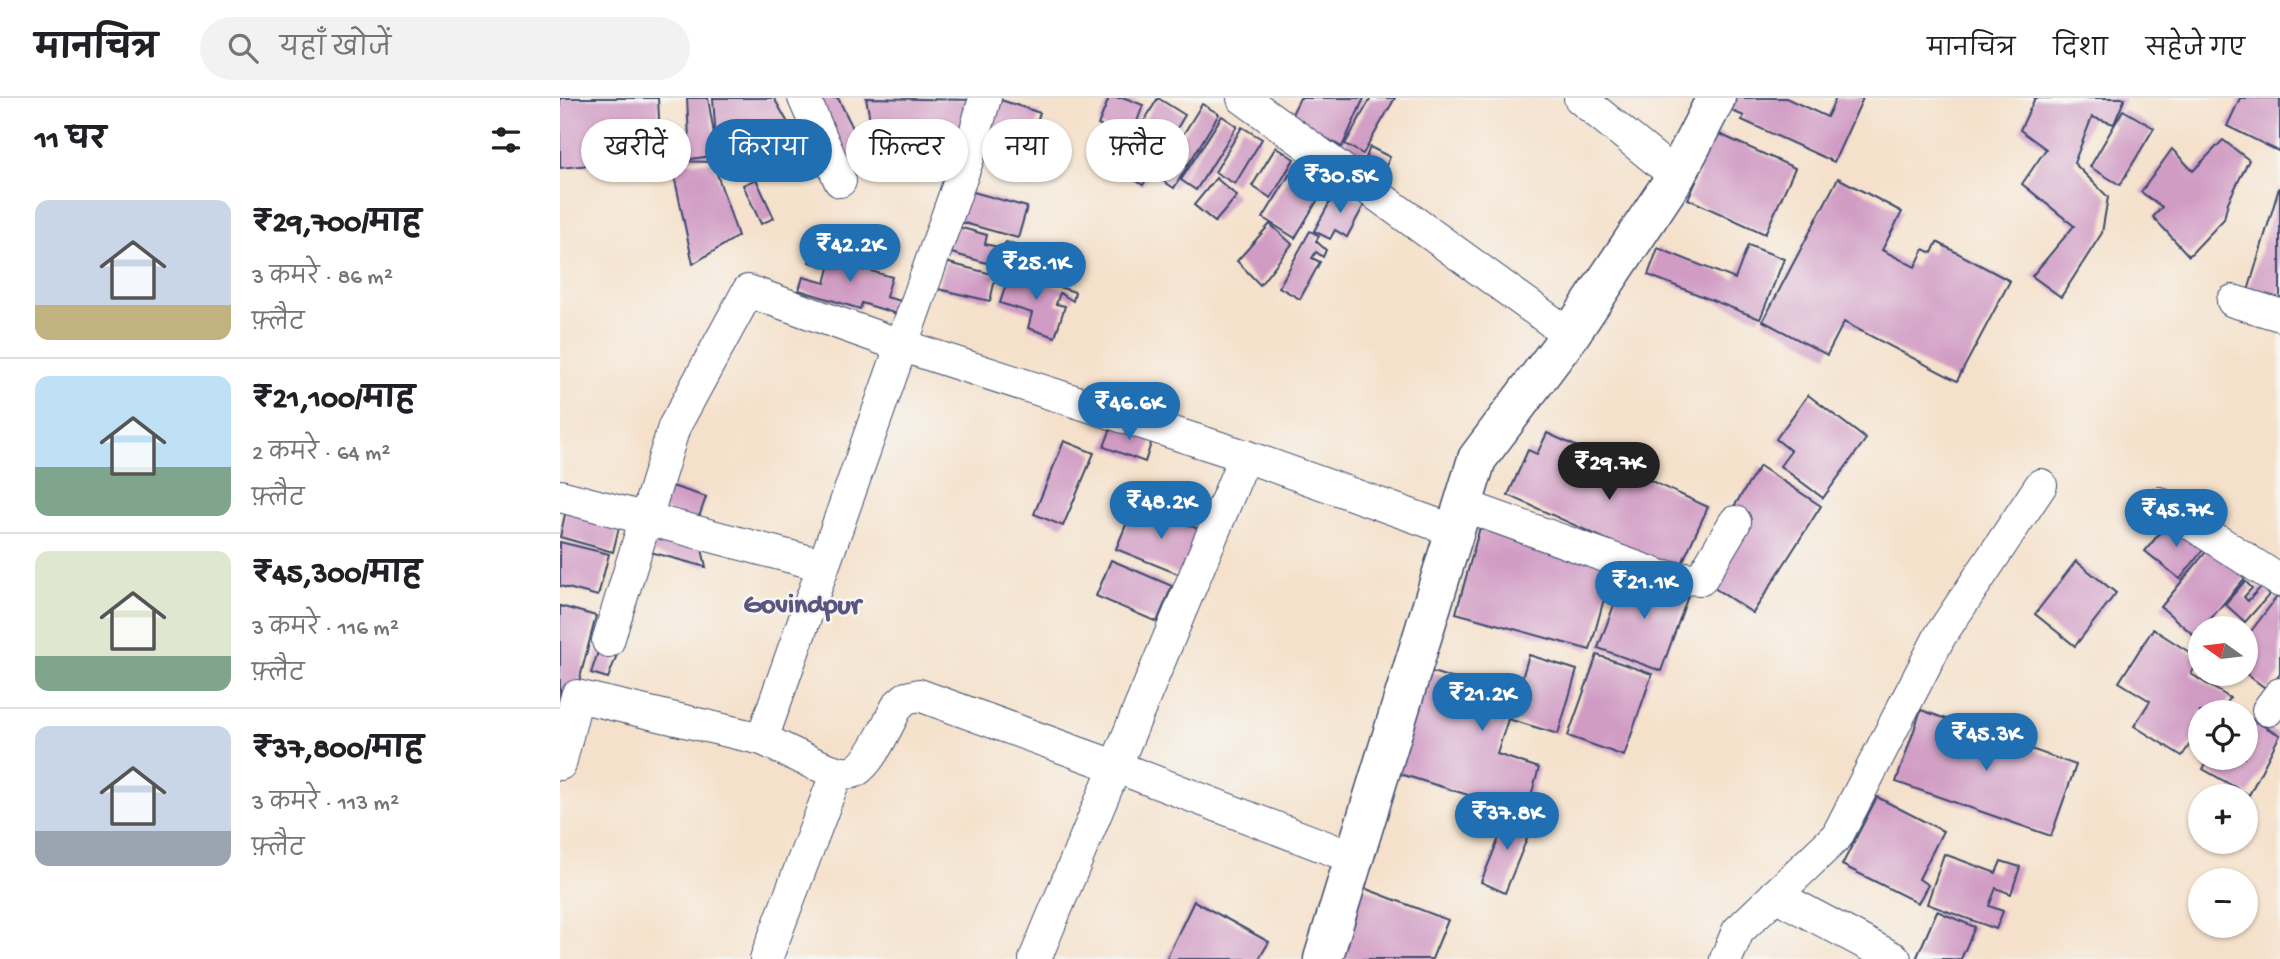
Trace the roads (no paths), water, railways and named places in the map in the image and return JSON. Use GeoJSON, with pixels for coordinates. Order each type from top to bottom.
{"type":"FeatureCollection","features":[{"type":"Feature","properties":{"kind":"street"},"geometry":{"type":"LineString","coordinates":[[804,98],[839,181]]}},
{"type":"Feature","properties":{"kind":"street"},"geometry":{"type":"LineString","coordinates":[[762,739],[968,159],[985,98]]}},
{"type":"Feature","properties":{"kind":"street"},"geometry":{"type":"LineString","coordinates":[[1243,98],[1570,335]]}},
{"type":"Feature","properties":{"kind":"street"},"geometry":{"type":"LineString","coordinates":[[1580,98],[1676,176]]}},
{"type":"Feature","properties":{"kind":"street"},"geometry":{"type":"LineString","coordinates":[[1323,959],[1477,459],[1570,335],[1676,176],[1716,98]]}},
{"type":"Feature","properties":{"kind":"street"},"geometry":{"type":"LineString","coordinates":[[608,641],[674,427],[748,291],[901,345],[1245,456],[1663,577],[1701,579],[1735,522]]}},
{"type":"Feature","properties":{"kind":"street"},"geometry":{"type":"LineString","coordinates":[[2233,302],[2280,315]]}},
{"type":"Feature","properties":{"kind":"street"},"geometry":{"type":"LineString","coordinates":[[1035,959],[1245,456]]}},
{"type":"Feature","properties":{"kind":"street"},"geometry":{"type":"LineString","coordinates":[[1726,959],[1738,931],[1837,836],[1940,636],[2041,485]]}},
{"type":"Feature","properties":{"kind":"street"},"geometry":{"type":"LineString","coordinates":[[560,496],[822,565]]}},
{"type":"Feature","properties":{"kind":"street"},"geometry":{"type":"LineString","coordinates":[[2159,503],[2280,581]]}},
{"type":"Feature","properties":{"kind":"street"},"geometry":{"type":"LineString","coordinates":[[560,764],[577,696],[762,739],[837,772],[852,773],[864,765],[898,705],[906,698],[919,695],[1354,858]]}},
{"type":"Feature","properties":{"kind":"street"},"geometry":{"type":"LineString","coordinates":[[766,959],[837,772]]}},
{"type":"Feature","properties":{"kind":"street"},"geometry":{"type":"LineString","coordinates":[[1775,895],[1895,959]]}},
{"type":"Feature","properties":{"kind":"district","name":"Govindpur"},"geometry":{"type":"Point","coordinates":[802,602]}}]}
